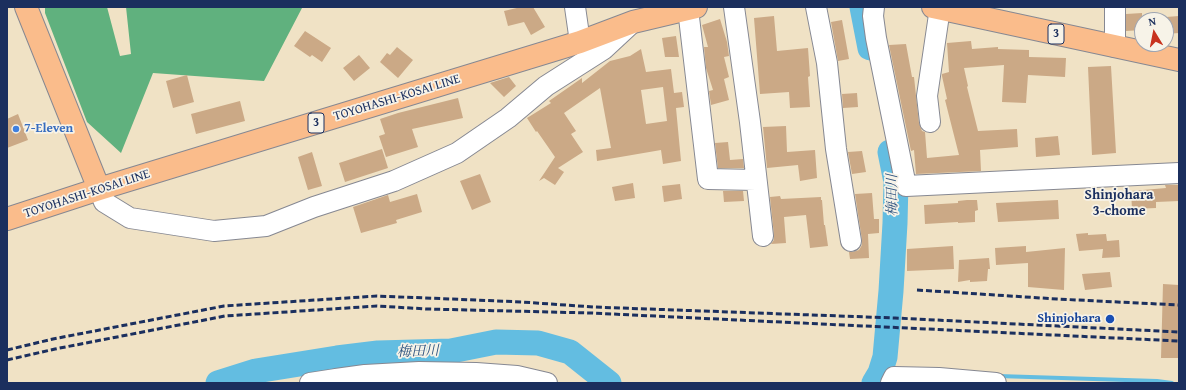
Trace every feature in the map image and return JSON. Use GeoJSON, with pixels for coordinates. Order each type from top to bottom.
{"type":"FeatureCollection","features":[{"type":"Feature","properties":{"kind":"main road"},"geometry":{"type":"LineString","coordinates":[[26,7],[99,189]]}},
{"type":"Feature","properties":{"kind":"main road","name":"TOYOHASHI-KOSAI LINE"},"geometry":{"type":"LineString","coordinates":[[7,220],[99,189],[580,42],[638,16],[692,8]]}},
{"type":"Feature","properties":{"kind":"main road","name":"3"},"geometry":{"type":"LineString","coordinates":[[937,8],[1179,60]]}},
{"type":"Feature","properties":{"kind":"street"},"geometry":{"type":"LineString","coordinates":[[575,7],[580,42]]}},
{"type":"Feature","properties":{"kind":"street"},"geometry":{"type":"LineString","coordinates":[[734,7],[763,236]]}},
{"type":"Feature","properties":{"kind":"street"},"geometry":{"type":"LineString","coordinates":[[816,7],[827,63],[836,149],[851,241]]}},
{"type":"Feature","properties":{"kind":"street"},"geometry":{"type":"LineString","coordinates":[[874,7],[873,16],[876,38],[906,186],[1179,173]]}},
{"type":"Feature","properties":{"kind":"street"},"geometry":{"type":"LineString","coordinates":[[1115,7],[1115,47]]}},
{"type":"Feature","properties":{"kind":"street"},"geometry":{"type":"LineString","coordinates":[[692,8],[708,179],[756,180]]}},
{"type":"Feature","properties":{"kind":"street"},"geometry":{"type":"LineString","coordinates":[[930,122],[927,96],[937,8]]}},
{"type":"Feature","properties":{"kind":"street"},"geometry":{"type":"LineString","coordinates":[[99,189],[104,202],[130,218],[214,231],[266,226],[314,207],[394,181],[457,153],[508,118],[546,86],[604,49],[638,16]]}},
{"type":"Feature","properties":{"kind":"street"},"geometry":{"type":"LineString","coordinates":[[310,383],[336,381],[365,375],[419,372],[476,373],[517,376],[547,383]]}},
{"type":"Feature","properties":{"kind":"street"},"geometry":{"type":"LineString","coordinates":[[891,383],[894,377],[939,381],[996,383]]}},
{"type":"Feature","properties":{"kind":"green space"},"geometry":{"type":"Polygon","coordinates":[[[45,7],[107,7],[120,56],[131,54],[126,7],[302,8],[264,81],[153,73],[121,153],[87,122],[45,13],[45,7]]]}},
{"type":"Feature","properties":{"kind":"building"},"geometry":{"type":"Polygon","coordinates":[[[521,7],[533,7],[545,27],[531,35],[524,22],[508,26],[504,11],[521,7]]]}},
{"type":"Feature","properties":{"kind":"building"},"geometry":{"type":"Polygon","coordinates":[[[1126,14],[1134,14],[1134,30],[1126,31],[1126,14]]]}},
{"type":"Feature","properties":{"kind":"building"},"geometry":{"type":"Polygon","coordinates":[[[774,16],[777,51],[808,48],[810,107],[790,108],[789,92],[760,94],[754,18],[774,16]]]}},
{"type":"Feature","properties":{"kind":"building"},"geometry":{"type":"Polygon","coordinates":[[[1174,16],[1179,16],[1179,33],[1174,33],[1174,16]]]}},
{"type":"Feature","properties":{"kind":"building"},"geometry":{"type":"Polygon","coordinates":[[[720,19],[727,42],[729,56],[724,57],[729,77],[724,79],[729,100],[711,105],[709,91],[713,90],[706,68],[704,47],[708,47],[702,25],[720,19]]]}},
{"type":"Feature","properties":{"kind":"building"},"geometry":{"type":"Polygon","coordinates":[[[842,20],[849,59],[838,61],[831,22],[842,20]]]}},
{"type":"Feature","properties":{"kind":"building"},"geometry":{"type":"Polygon","coordinates":[[[305,31],[331,48],[322,62],[312,55],[310,57],[294,46],[305,31]]]}},
{"type":"Feature","properties":{"kind":"building"},"geometry":{"type":"Polygon","coordinates":[[[676,36],[679,57],[665,57],[662,38],[676,36]]]}},
{"type":"Feature","properties":{"kind":"building"},"geometry":{"type":"Polygon","coordinates":[[[971,41],[972,49],[998,47],[998,49],[1029,50],[1029,57],[1066,58],[1065,77],[1028,75],[1026,103],[1002,102],[1004,65],[964,68],[978,131],[1017,129],[1018,147],[980,150],[981,171],[916,174],[914,150],[911,151],[889,45],[906,44],[912,77],[914,77],[919,123],[922,131],[925,132],[927,158],[959,155],[945,100],[947,99],[942,74],[949,72],[947,43],[971,41]]]}},
{"type":"Feature","properties":{"kind":"building"},"geometry":{"type":"Polygon","coordinates":[[[397,47],[413,60],[398,78],[380,62],[387,53],[390,55],[397,47]]]}},
{"type":"Feature","properties":{"kind":"building"},"geometry":{"type":"Polygon","coordinates":[[[641,49],[646,72],[671,69],[674,93],[682,92],[684,107],[676,108],[681,161],[663,164],[661,150],[597,161],[596,150],[611,148],[600,88],[564,113],[576,131],[571,134],[583,152],[558,168],[564,172],[555,185],[544,178],[539,181],[555,157],[527,118],[551,103],[549,101],[582,78],[582,83],[610,61],[630,56],[641,49]],[[663,87],[641,90],[646,124],[667,121],[663,87]]]}},
{"type":"Feature","properties":{"kind":"building"},"geometry":{"type":"Polygon","coordinates":[[[359,55],[370,68],[354,81],[343,68],[359,55]]]}},
{"type":"Feature","properties":{"kind":"building"},"geometry":{"type":"Polygon","coordinates":[[[1111,66],[1116,153],[1092,155],[1088,67],[1111,66]]]}},
{"type":"Feature","properties":{"kind":"building"},"geometry":{"type":"Polygon","coordinates":[[[187,75],[194,102],[173,108],[166,81],[187,75]]]}},
{"type":"Feature","properties":{"kind":"building"},"geometry":{"type":"Polygon","coordinates":[[[509,77],[516,86],[504,97],[490,83],[509,77]]]}},
{"type":"Feature","properties":{"kind":"building"},"geometry":{"type":"Polygon","coordinates":[[[857,93],[858,107],[843,108],[842,94],[857,93]]]}},
{"type":"Feature","properties":{"kind":"building"},"geometry":{"type":"Polygon","coordinates":[[[458,98],[463,118],[412,129],[418,147],[386,157],[379,136],[385,134],[380,119],[458,98]]]}},
{"type":"Feature","properties":{"kind":"building"},"geometry":{"type":"Polygon","coordinates":[[[240,101],[245,121],[196,134],[191,114],[240,101]]]}},
{"type":"Feature","properties":{"kind":"building","name":"7-Eleven"},"geometry":{"type":"Polygon","coordinates":[[[18,114],[28,140],[7,148],[7,119],[18,114]]]}},
{"type":"Feature","properties":{"kind":"building"},"geometry":{"type":"Polygon","coordinates":[[[786,126],[787,152],[815,150],[817,178],[800,181],[798,165],[767,168],[763,127],[786,126]]]}},
{"type":"Feature","properties":{"kind":"building"},"geometry":{"type":"Polygon","coordinates":[[[1058,136],[1060,155],[1036,157],[1035,138],[1058,136]]]}},
{"type":"Feature","properties":{"kind":"building"},"geometry":{"type":"Polygon","coordinates":[[[728,142],[730,160],[743,159],[744,168],[718,168],[715,143],[728,142]]]}},
{"type":"Feature","properties":{"kind":"building"},"geometry":{"type":"Polygon","coordinates":[[[382,149],[388,168],[345,182],[339,163],[382,149]]]}},
{"type":"Feature","properties":{"kind":"building"},"geometry":{"type":"Polygon","coordinates":[[[862,151],[866,172],[852,174],[848,152],[862,151]]]}},
{"type":"Feature","properties":{"kind":"building"},"geometry":{"type":"Polygon","coordinates":[[[312,152],[322,186],[308,190],[298,157],[312,152]]]}},
{"type":"Feature","properties":{"kind":"building"},"geometry":{"type":"Polygon","coordinates":[[[480,174],[491,202],[472,210],[460,181],[480,174]]]}},
{"type":"Feature","properties":{"kind":"building"},"geometry":{"type":"Polygon","coordinates":[[[633,183],[635,198],[615,201],[612,187],[633,183]]]}},
{"type":"Feature","properties":{"kind":"building"},"geometry":{"type":"Polygon","coordinates":[[[680,184],[682,199],[664,202],[662,186],[680,184]]]}},
{"type":"Feature","properties":{"kind":"building"},"geometry":{"type":"Polygon","coordinates":[[[1165,185],[1179,185],[1179,201],[1156,202],[1156,208],[1132,209],[1131,191],[1166,188],[1165,185]]]}},
{"type":"Feature","properties":{"kind":"building"},"geometry":{"type":"Polygon","coordinates":[[[723,191],[743,191],[744,201],[724,202],[723,191]]]}},
{"type":"Feature","properties":{"kind":"building"},"geometry":{"type":"Polygon","coordinates":[[[872,193],[874,219],[879,219],[879,233],[868,234],[869,258],[850,259],[849,252],[859,250],[862,245],[855,194],[872,193]]]}},
{"type":"Feature","properties":{"kind":"building"},"geometry":{"type":"Polygon","coordinates":[[[417,194],[422,212],[396,220],[397,223],[361,233],[353,207],[388,195],[390,202],[417,194]]]}},
{"type":"Feature","properties":{"kind":"building"},"geometry":{"type":"Polygon","coordinates":[[[780,196],[781,199],[821,197],[828,246],[810,248],[806,215],[784,217],[786,243],[771,244],[774,240],[774,235],[770,197],[780,196]]]}},
{"type":"Feature","properties":{"kind":"building"},"geometry":{"type":"Polygon","coordinates":[[[977,200],[978,210],[975,211],[975,222],[925,224],[924,205],[958,203],[958,201],[977,200]]]}},
{"type":"Feature","properties":{"kind":"building"},"geometry":{"type":"Polygon","coordinates":[[[1058,200],[1059,219],[998,222],[996,203],[1058,200]]]}},
{"type":"Feature","properties":{"kind":"building"},"geometry":{"type":"Polygon","coordinates":[[[1088,233],[1088,235],[1106,234],[1107,241],[1119,240],[1120,257],[1102,258],[1103,249],[1079,251],[1076,234],[1088,233]]]}},
{"type":"Feature","properties":{"kind":"building"},"geometry":{"type":"Polygon","coordinates":[[[953,246],[954,269],[907,271],[907,249],[953,246]]]}},
{"type":"Feature","properties":{"kind":"building"},"geometry":{"type":"Polygon","coordinates":[[[1026,246],[1026,252],[1065,248],[1064,290],[1028,287],[1028,263],[996,265],[995,248],[1026,246]]]}},
{"type":"Feature","properties":{"kind":"building"},"geometry":{"type":"Polygon","coordinates":[[[989,258],[990,269],[988,269],[987,281],[970,282],[970,280],[958,282],[959,260],[989,258]]]}},
{"type":"Feature","properties":{"kind":"building"},"geometry":{"type":"Polygon","coordinates":[[[1110,272],[1112,287],[1085,290],[1082,274],[1110,272]]]}},
{"type":"Feature","properties":{"kind":"building"},"geometry":{"type":"Polygon","coordinates":[[[1163,284],[1179,285],[1179,358],[1161,358],[1163,284]]]}},
{"type":"Feature","properties":{"kind":"waterway","name":"梅田川"},"geometry":{"type":"LineString","coordinates":[[862,7],[870,48]]}},
{"type":"Feature","properties":{"kind":"waterway","name":"梅田川"},"geometry":{"type":"LineString","coordinates":[[874,383],[880,373],[885,357],[891,291],[896,182],[890,152]]}},
{"type":"Feature","properties":{"kind":"waterway","name":"梅田川"},"geometry":{"type":"LineString","coordinates":[[218,383],[256,371],[337,358],[378,353],[451,351],[496,342],[538,343],[570,352],[609,383]]}},
{"type":"Feature","properties":{"kind":"waterway"},"geometry":{"type":"LineString","coordinates":[[880,373],[889,373]]}},
{"type":"Feature","properties":{"kind":"waterway"},"geometry":{"type":"LineString","coordinates":[[998,376],[1157,381],[1172,383]]}},
{"type":"Feature","properties":{"kind":"railway"},"geometry":{"type":"LineString","coordinates":[[917,290],[1179,305]]}},
{"type":"Feature","properties":{"kind":"railway"},"geometry":{"type":"LineString","coordinates":[[7,350],[53,339],[224,306],[377,296],[522,302],[593,307],[895,318],[1179,332]]}},
{"type":"Feature","properties":{"kind":"railway"},"geometry":{"type":"LineString","coordinates":[[7,360],[55,349],[225,316],[377,306],[427,309],[591,313],[1179,341]]}},
{"type":"Feature","properties":{"kind":"place","name":"7-Eleven"},"geometry":{"type":"Point","coordinates":[16,129]}},
{"type":"Feature","properties":{"kind":"place","name":"Shinjohara"},"geometry":{"type":"Point","coordinates":[1110,319]}},
{"type":"Feature","properties":{"kind":"district","name":"Shinjohara 3-chome"},"geometry":{"type":"Point","coordinates":[1119,204]}}]}
